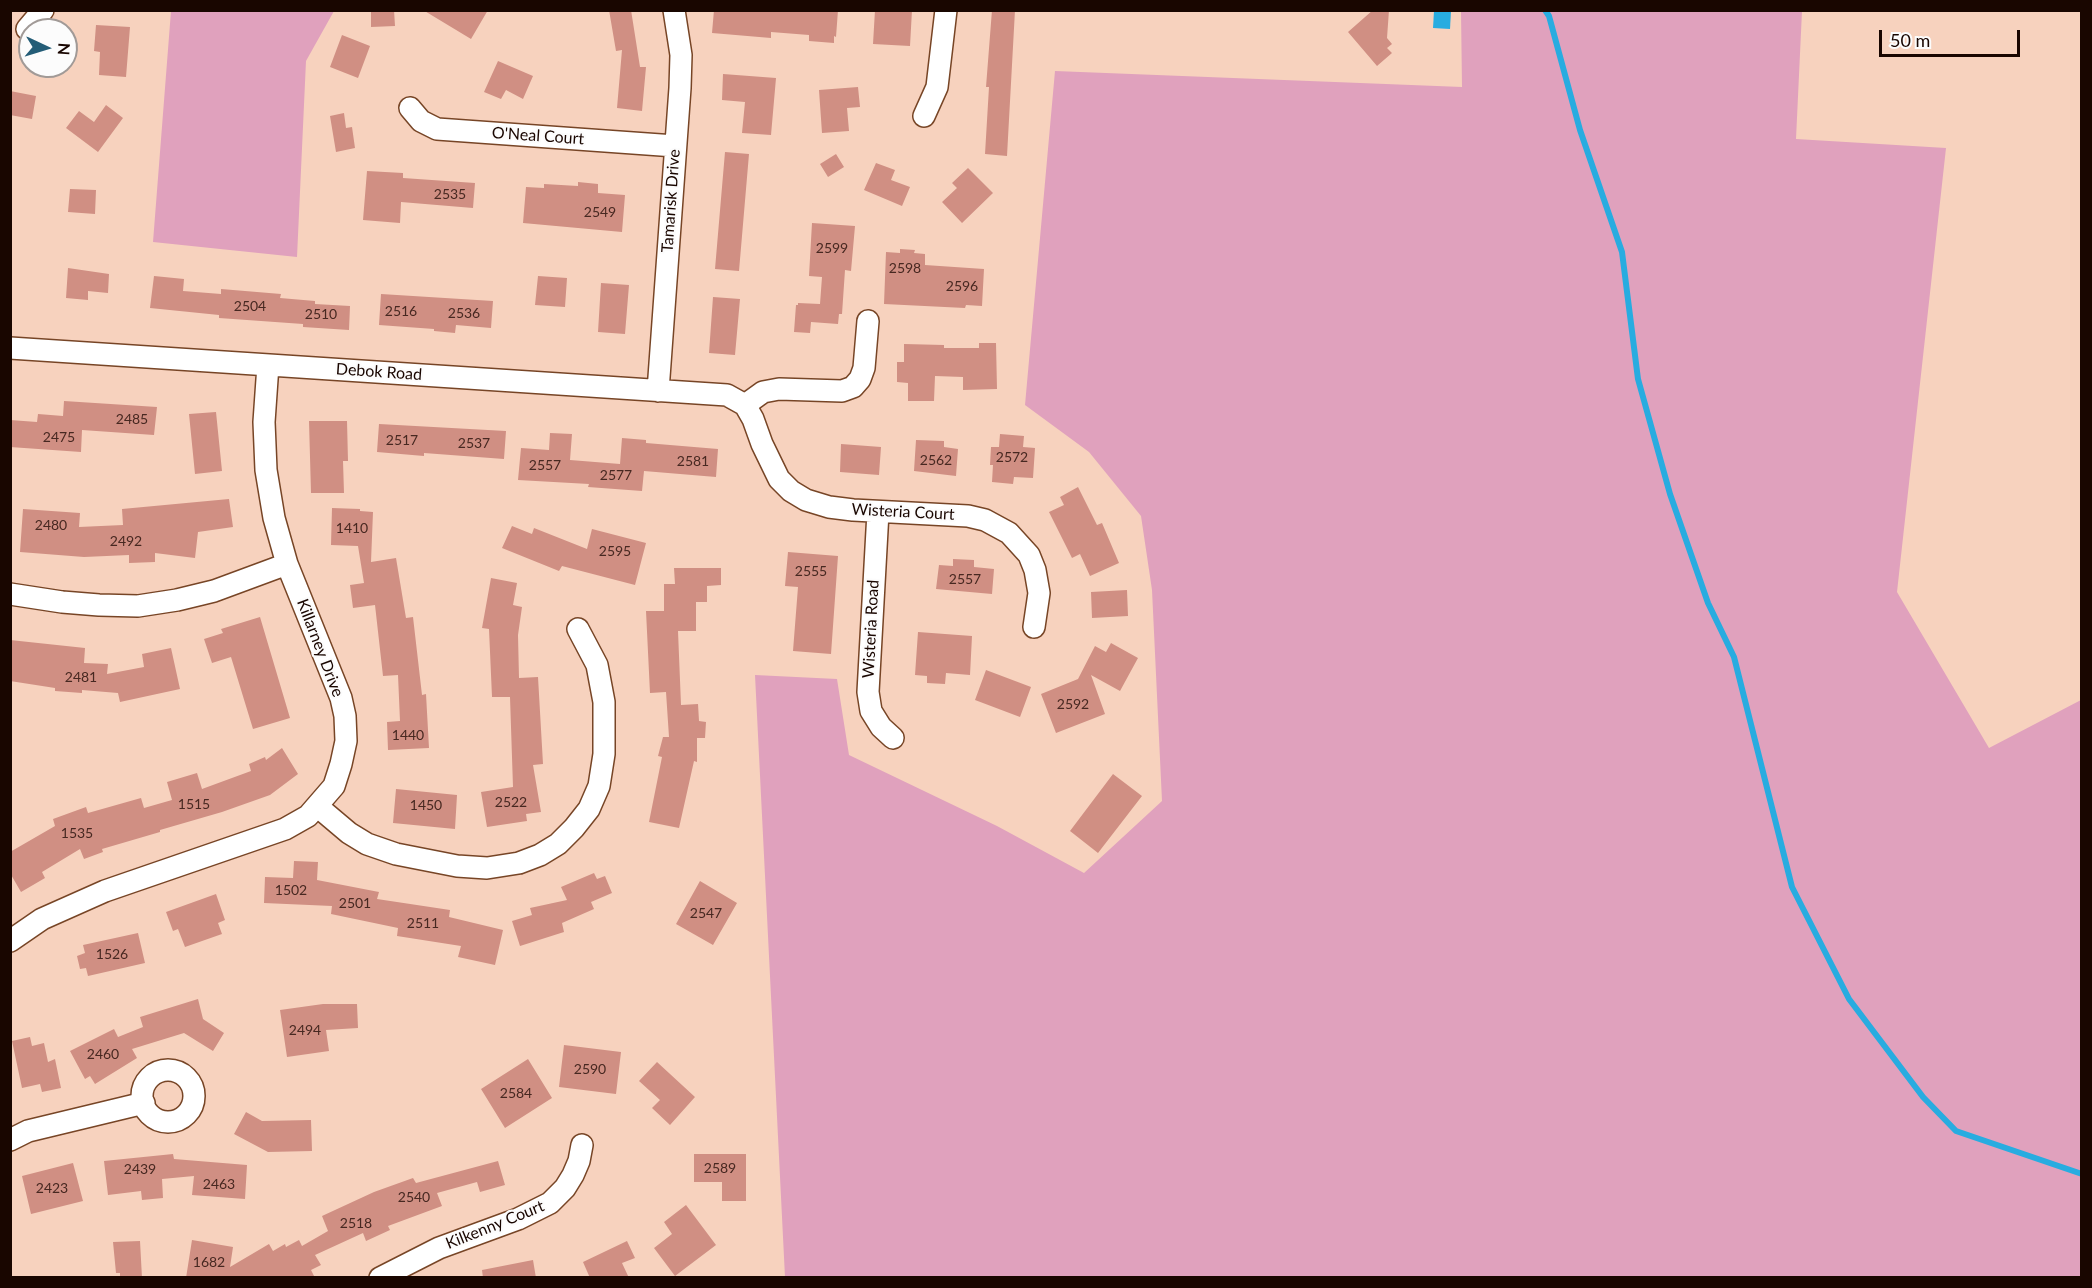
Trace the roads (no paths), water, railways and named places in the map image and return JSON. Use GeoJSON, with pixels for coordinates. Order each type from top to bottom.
{"type":"FeatureCollection","features":[{"type":"Feature","properties":{"kind":"street","name":"Tamarisk Drive"},"geometry":{"type":"LineString","coordinates":[[658,391],[681,55],[674,10]]}},
{"type":"Feature","properties":{"kind":"street"},"geometry":{"type":"LineString","coordinates":[[924,116],[937,87],[946,10]]}},
{"type":"Feature","properties":{"kind":"street","name":"O'Neal Court"},"geometry":{"type":"LineString","coordinates":[[410,108],[421,121],[437,129],[675,146]]}},
{"type":"Feature","properties":{"kind":"street"},"geometry":{"type":"LineString","coordinates":[[745,405],[763,392],[779,389],[842,391],[853,387],[860,379],[864,368],[868,321]]}},
{"type":"Feature","properties":{"kind":"street","name":"Debok Road"},"geometry":{"type":"LineString","coordinates":[[10,348],[727,395],[745,405]]}},
{"type":"Feature","properties":{"kind":"street","name":"Killarney Drive"},"geometry":{"type":"LineString","coordinates":[[10,941],[42,919],[67,907],[141,878],[285,829],[308,816],[334,786],[346,741],[345,716],[341,698],[287,564],[274,518],[266,470],[264,422],[268,364]]}},
{"type":"Feature","properties":{"kind":"street","name":"Wisteria Court"},"geometry":{"type":"LineString","coordinates":[[745,405],[779,479],[791,491],[806,500],[829,507],[878,512],[968,516],[985,520],[1009,533],[1029,555],[1035,570],[1039,593],[1034,627]]}},
{"type":"Feature","properties":{"kind":"street","name":"Wisteria Road"},"geometry":{"type":"LineString","coordinates":[[878,512],[868,692],[871,711],[881,727],[893,738]]}},
{"type":"Feature","properties":{"kind":"street"},"geometry":{"type":"LineString","coordinates":[[10,594],[62,602],[138,606],[214,591],[287,564]]}},
{"type":"Feature","properties":{"kind":"street"},"geometry":{"type":"LineString","coordinates":[[317,806],[367,844],[396,854],[457,866],[487,868],[519,863],[540,855],[558,844],[589,809],[599,786],[604,754],[604,702],[597,665],[578,629]]}},
{"type":"Feature","properties":{"kind":"street"},"geometry":{"type":"LineString","coordinates":[[10,1140],[28,1131],[144,1103]]}},
{"type":"Feature","properties":{"kind":"street","name":"Kilkenny Court"},"geometry":{"type":"LineString","coordinates":[[380,1278],[439,1248],[518,1219],[550,1203],[565,1188],[573,1175],[582,1145]]}},
{"type":"Feature","properties":{"kind":"water"},"geometry":{"type":"Polygon","coordinates":[[[1434,11],[1451,11],[1450,29],[1433,28],[1434,11]]]}},
{"type":"Feature","properties":{"kind":"waterway"},"geometry":{"type":"LineString","coordinates":[[1545,10],[1549,16],[1580,130],[1622,252],[1638,379],[1670,494],[1708,603],[1734,657],[1792,887],[1849,999],[1923,1097],[1956,1131],[2082,1174]]}}]}
